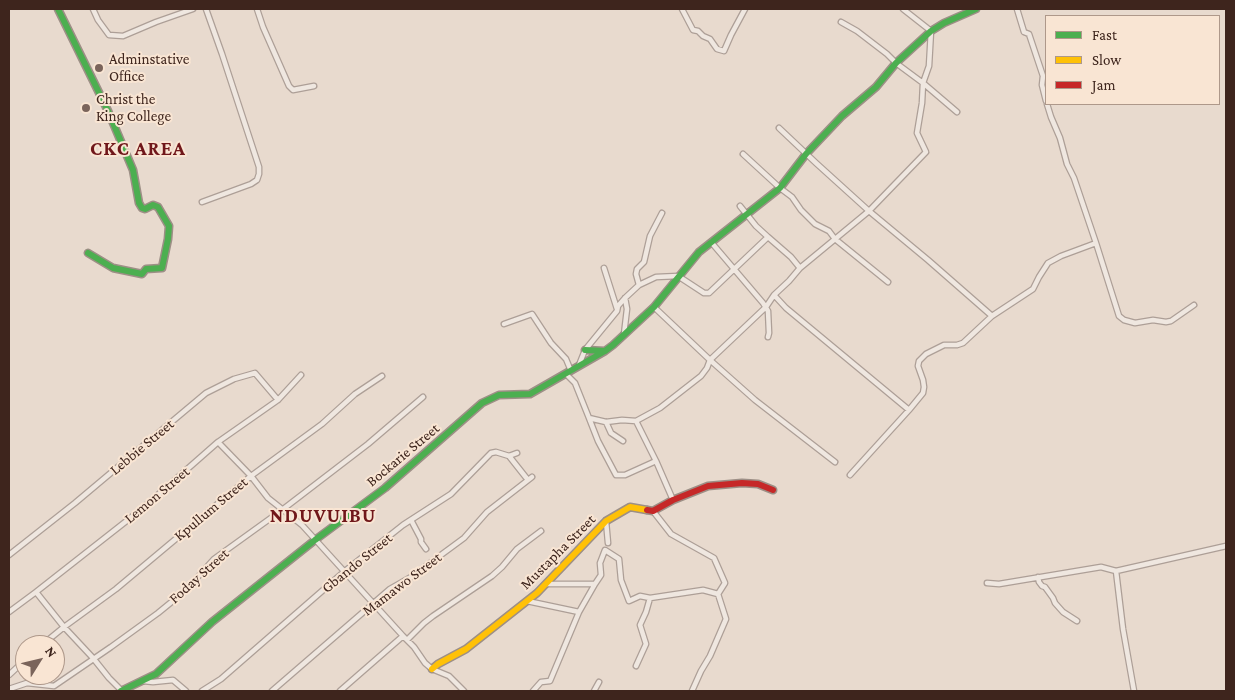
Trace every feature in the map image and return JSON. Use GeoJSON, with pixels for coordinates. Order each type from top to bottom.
{"type":"FeatureCollection","features":[{"type":"Feature","properties":{"kind":"street"},"geometry":{"type":"LineString","coordinates":[[58,9],[108,111],[133,170],[138,203],[145,209],[153,205],[158,207],[169,226],[162,268],[146,270],[142,274],[113,268],[88,253]]}},
{"type":"Feature","properties":{"kind":"street"},"geometry":{"type":"LineString","coordinates":[[93,9],[98,20],[109,35],[123,36],[193,9]]}},
{"type":"Feature","properties":{"kind":"street"},"geometry":{"type":"LineString","coordinates":[[202,202],[251,184],[257,180],[259,174],[259,167],[206,9]]}},
{"type":"Feature","properties":{"kind":"street"},"geometry":{"type":"LineString","coordinates":[[257,9],[289,86],[293,90],[314,86]]}},
{"type":"Feature","properties":{"kind":"street"},"geometry":{"type":"LineString","coordinates":[[682,9],[694,30],[710,39],[724,52],[745,9]]}},
{"type":"Feature","properties":{"kind":"street"},"geometry":{"type":"LineString","coordinates":[[589,418],[606,422],[636,421],[660,408],[701,376],[710,360],[766,308],[774,295],[800,268],[869,210],[926,152],[917,133],[923,83],[929,66],[932,31],[903,9]]}},
{"type":"Feature","properties":{"kind":"street","name":"Bockarie Street"},"geometry":{"type":"LineString","coordinates":[[122,691],[156,674],[212,622],[315,540],[385,488],[482,403],[499,395],[530,394],[613,345],[654,307],[699,252],[780,188],[806,154],[842,116],[876,87],[896,63],[932,31],[961,12],[976,9]]}},
{"type":"Feature","properties":{"kind":"street"},"geometry":{"type":"LineString","coordinates":[[1017,9],[1024,32],[1029,34],[1035,50],[1043,76],[1042,85],[1045,95]]}},
{"type":"Feature","properties":{"kind":"street"},"geometry":{"type":"LineString","coordinates":[[841,22],[857,31],[887,54],[958,112]]}},
{"type":"Feature","properties":{"kind":"street"},"geometry":{"type":"LineString","coordinates":[[1048,105],[1060,138],[1066,164],[1074,178],[1120,316],[1124,320],[1135,323],[1153,320],[1166,322],[1171,321],[1194,304]]}},
{"type":"Feature","properties":{"kind":"street"},"geometry":{"type":"LineString","coordinates":[[779,128],[869,210],[992,316]]}},
{"type":"Feature","properties":{"kind":"street"},"geometry":{"type":"LineString","coordinates":[[743,154],[792,197],[801,210],[815,224],[829,231],[835,239],[888,282]]}},
{"type":"Feature","properties":{"kind":"street"},"geometry":{"type":"LineString","coordinates":[[740,206],[756,226],[791,257],[800,268]]}},
{"type":"Feature","properties":{"kind":"street"},"geometry":{"type":"LineString","coordinates":[[639,284],[636,274],[637,269],[644,262],[650,236],[662,213]]}},
{"type":"Feature","properties":{"kind":"street"},"geometry":{"type":"LineString","coordinates":[[578,367],[585,350],[617,311],[618,306],[639,284],[656,277],[678,276],[704,292],[710,293],[768,236]]}},
{"type":"Feature","properties":{"kind":"street"},"geometry":{"type":"LineString","coordinates":[[711,242],[764,303],[768,311],[768,337]]}},
{"type":"Feature","properties":{"kind":"street"},"geometry":{"type":"LineString","coordinates":[[850,475],[923,392],[924,386],[918,366],[919,361],[926,354],[944,345],[963,343],[992,316],[1033,289],[1038,277],[1048,263],[1096,243]]}},
{"type":"Feature","properties":{"kind":"street"},"geometry":{"type":"LineString","coordinates":[[604,268],[617,311]]}},
{"type":"Feature","properties":{"kind":"street"},"geometry":{"type":"LineString","coordinates":[[774,295],[786,308],[909,410]]}},
{"type":"Feature","properties":{"kind":"street"},"geometry":{"type":"LineString","coordinates":[[624,334],[628,309],[625,298]]}},
{"type":"Feature","properties":{"kind":"street"},"geometry":{"type":"LineString","coordinates":[[654,307],[755,400],[835,462]]}},
{"type":"Feature","properties":{"kind":"street"},"geometry":{"type":"LineString","coordinates":[[504,324],[532,314],[552,343],[566,359],[569,372],[598,441],[616,475],[626,475],[656,461]]}},
{"type":"Feature","properties":{"kind":"street"},"geometry":{"type":"LineString","coordinates":[[585,350],[605,351]]}},
{"type":"Feature","properties":{"kind":"street","name":"Lebbie Street"},"geometry":{"type":"LineString","coordinates":[[9,555],[75,503],[206,393],[234,379],[255,373],[278,400]]}},
{"type":"Feature","properties":{"kind":"street","name":"Lemon Street"},"geometry":{"type":"LineString","coordinates":[[9,612],[143,508],[218,442],[278,400],[301,375]]}},
{"type":"Feature","properties":{"kind":"street","name":"Kpullum Street"},"geometry":{"type":"LineString","coordinates":[[54,635],[116,589],[251,476],[322,424],[355,394],[382,376]]}},
{"type":"Feature","properties":{"kind":"street","name":"Foday Street"},"geometry":{"type":"LineString","coordinates":[[9,689],[27,683],[54,686],[158,613],[184,591],[214,558],[282,510],[368,444],[423,397]]}},
{"type":"Feature","properties":{"kind":"street"},"geometry":{"type":"LineString","coordinates":[[636,421],[673,500]]}},
{"type":"Feature","properties":{"kind":"street"},"geometry":{"type":"LineString","coordinates":[[606,422],[611,433],[623,440]]}},
{"type":"Feature","properties":{"kind":"street"},"geometry":{"type":"LineString","coordinates":[[218,442],[251,476],[268,498],[302,525],[414,647],[425,662],[432,669],[449,676],[464,691]]}},
{"type":"Feature","properties":{"kind":"street","name":"Gbando Street"},"geometry":{"type":"LineString","coordinates":[[202,691],[220,679],[345,572],[411,520],[451,494],[491,453],[496,452],[509,456],[517,453]]}},
{"type":"Feature","properties":{"kind":"street","name":"Mamawo Street"},"geometry":{"type":"LineString","coordinates":[[272,691],[390,589],[411,577],[464,538],[487,512],[530,478],[509,456]]}},
{"type":"Feature","properties":{"kind":"street"},"geometry":{"type":"LineString","coordinates":[[718,594],[725,583],[714,558],[671,534],[653,511],[673,500],[708,486],[742,483],[758,484],[773,490]]}},
{"type":"Feature","properties":{"kind":"street","name":"Mustapha Street"},"geometry":{"type":"LineString","coordinates":[[432,669],[466,649],[537,594],[606,521],[630,507],[653,511]]}},
{"type":"Feature","properties":{"kind":"street"},"geometry":{"type":"LineString","coordinates":[[411,520],[426,549]]}},
{"type":"Feature","properties":{"kind":"street"},"geometry":{"type":"LineString","coordinates":[[606,521],[608,543]]}},
{"type":"Feature","properties":{"kind":"street"},"geometry":{"type":"LineString","coordinates":[[407,640],[433,616],[492,576],[517,549],[541,531]]}},
{"type":"Feature","properties":{"kind":"street"},"geometry":{"type":"LineString","coordinates":[[987,583],[999,584],[1101,567],[1116,571],[1226,546]]}},
{"type":"Feature","properties":{"kind":"street"},"geometry":{"type":"LineString","coordinates":[[532,691],[541,682],[550,681],[579,612],[601,575],[600,562],[605,550],[619,559],[621,580],[629,601],[640,596],[650,598],[703,590],[718,594]]}},
{"type":"Feature","properties":{"kind":"street"},"geometry":{"type":"LineString","coordinates":[[1116,571],[1123,629],[1134,691]]}},
{"type":"Feature","properties":{"kind":"street"},"geometry":{"type":"LineString","coordinates":[[1038,578],[1039,582],[1045,587],[1063,612],[1078,621]]}},
{"type":"Feature","properties":{"kind":"street"},"geometry":{"type":"LineString","coordinates":[[546,584],[595,584]]}},
{"type":"Feature","properties":{"kind":"street"},"geometry":{"type":"LineString","coordinates":[[36,592],[64,627],[122,691]]}},
{"type":"Feature","properties":{"kind":"street"},"geometry":{"type":"LineString","coordinates":[[692,691],[726,619],[718,594]]}},
{"type":"Feature","properties":{"kind":"street"},"geometry":{"type":"LineString","coordinates":[[636,666],[646,644],[640,625],[650,598]]}},
{"type":"Feature","properties":{"kind":"street"},"geometry":{"type":"LineString","coordinates":[[527,601],[579,612]]}},
{"type":"Feature","properties":{"kind":"street"},"geometry":{"type":"LineString","coordinates":[[340,691],[403,636]]}},
{"type":"Feature","properties":{"kind":"street"},"geometry":{"type":"LineString","coordinates":[[143,681],[173,680],[186,691]]}},
{"type":"Feature","properties":{"kind":"street"},"geometry":{"type":"LineString","coordinates":[[594,691],[599,682]]}},
{"type":"Feature","properties":{"kind":"traffic: fast"},"geometry":{"type":"LineString","coordinates":[[58,9],[108,111],[133,170],[139,203],[145,209],[153,205],[158,207],[169,226],[162,268],[146,269],[142,274],[113,268],[88,253]]}},
{"type":"Feature","properties":{"kind":"traffic: fast"},"geometry":{"type":"LineString","coordinates":[[605,351],[654,307],[699,252],[780,188],[806,154],[842,116],[876,87],[896,63],[931,31],[976,9]]}},
{"type":"Feature","properties":{"kind":"traffic: fast"},"geometry":{"type":"LineString","coordinates":[[121,691],[156,674],[212,622],[315,540],[385,488],[482,403],[499,395],[530,394],[605,351],[585,350]]}},
{"type":"Feature","properties":{"kind":"traffic: slow"},"geometry":{"type":"LineString","coordinates":[[432,669],[466,649],[537,593],[606,521],[630,507],[647,510]]}},
{"type":"Feature","properties":{"kind":"traffic: jam"},"geometry":{"type":"LineString","coordinates":[[647,510],[653,511],[673,500],[708,486],[742,483],[758,484],[773,490]]}},
{"type":"Feature","properties":{"kind":"place","name":"Adminstative Office"},"geometry":{"type":"Point","coordinates":[99,68]}},
{"type":"Feature","properties":{"kind":"place","name":"Christ the King College"},"geometry":{"type":"Point","coordinates":[86,108]}},
{"type":"Feature","properties":{"kind":"district","name":"CKC AREA"},"geometry":{"type":"Point","coordinates":[138,149]}},
{"type":"Feature","properties":{"kind":"district","name":"NDUVUIBU"},"geometry":{"type":"Point","coordinates":[323,516]}}]}
